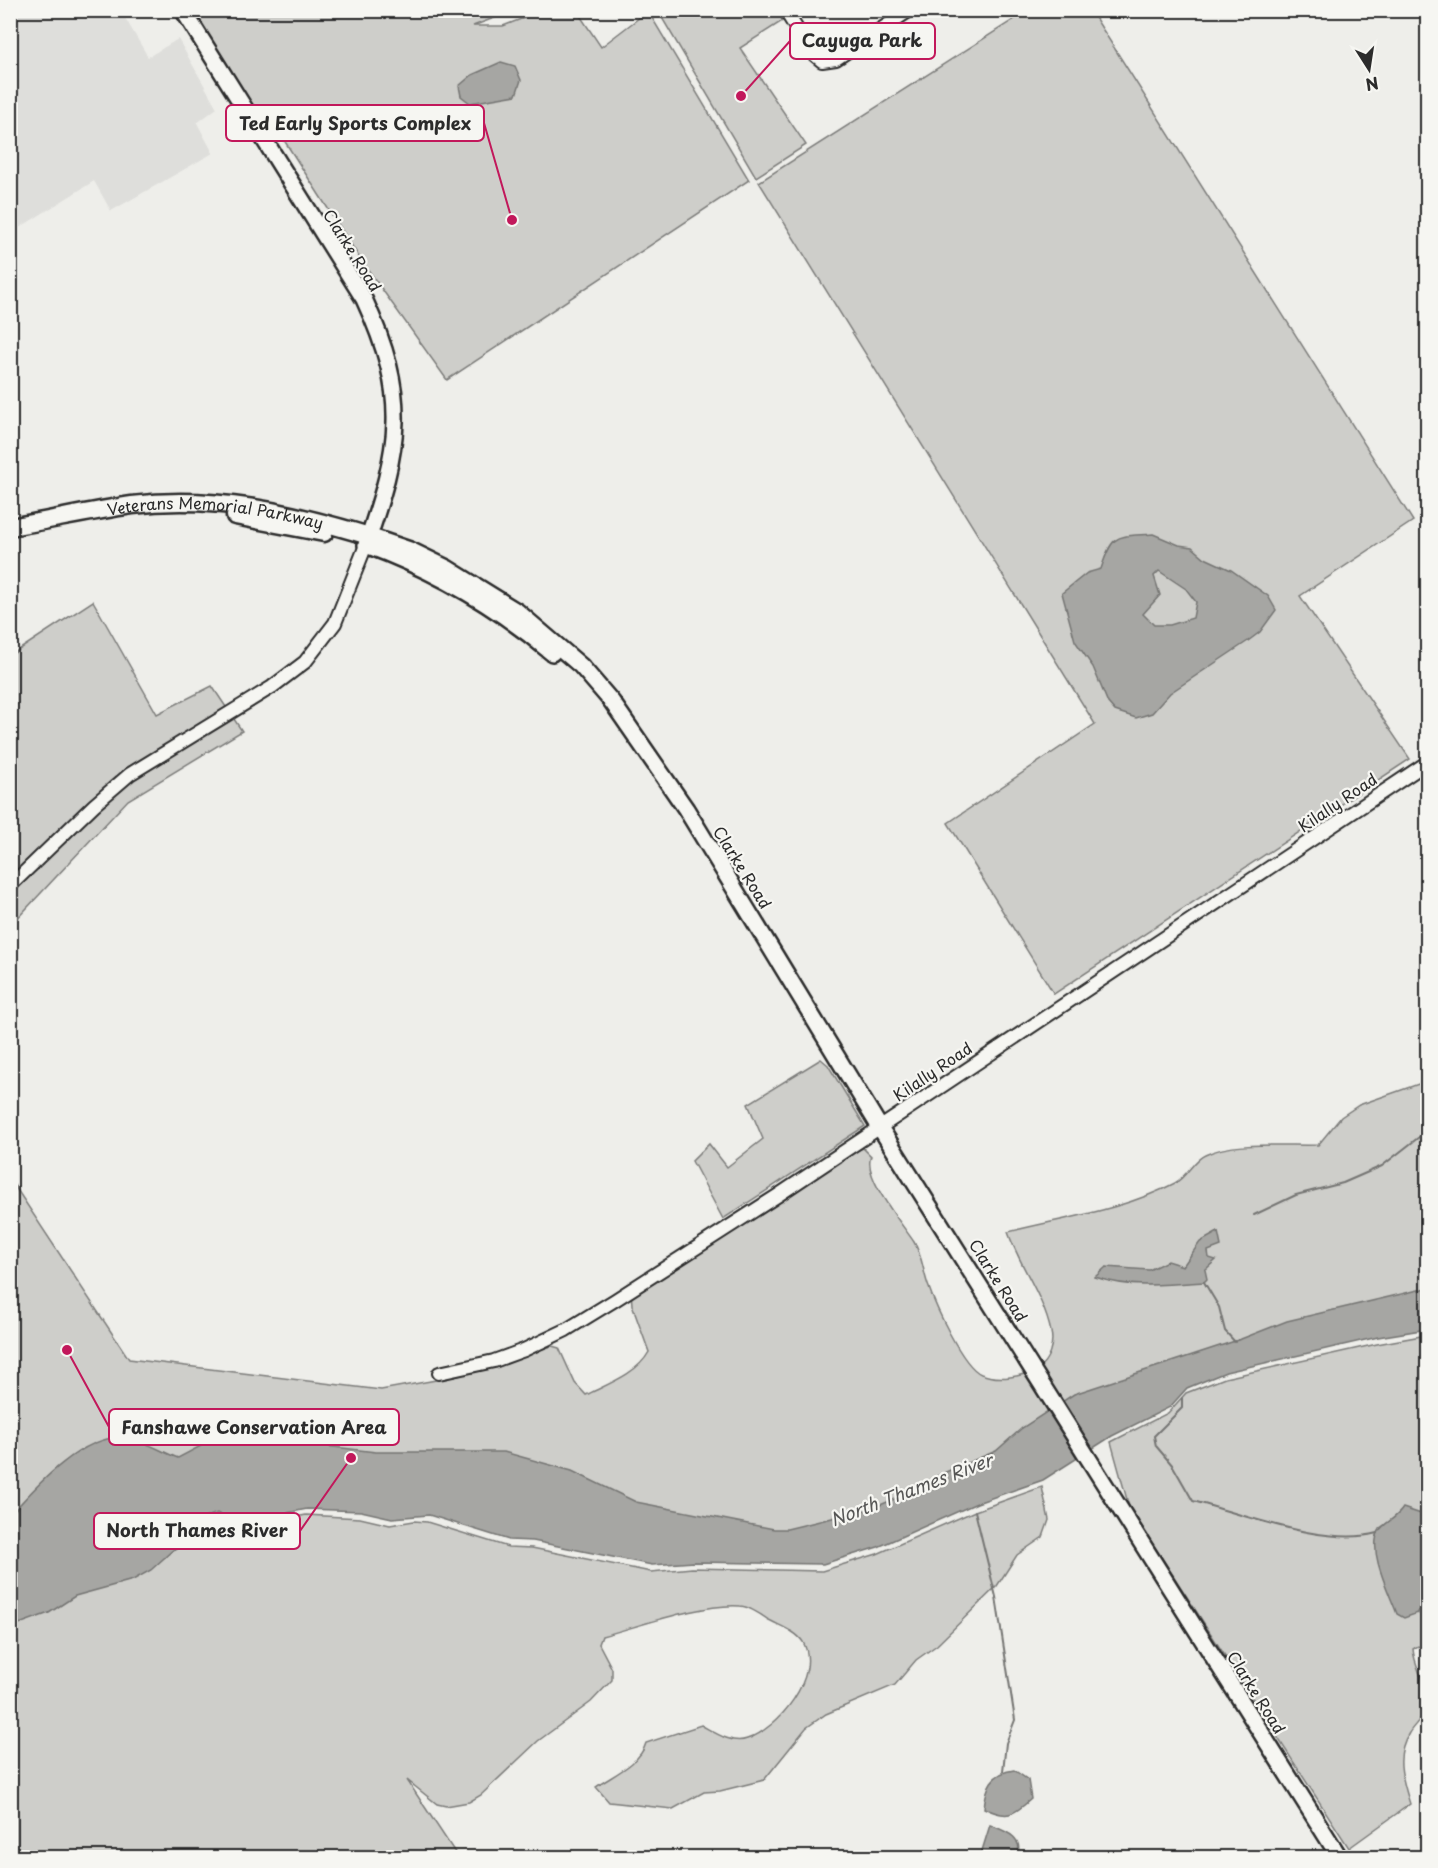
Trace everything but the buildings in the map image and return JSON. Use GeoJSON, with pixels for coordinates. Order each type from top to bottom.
{"type":"FeatureCollection","features":[{"type":"Feature","properties":{"kind":"highway","name":"Veterans Memorial Parkway"},"geometry":{"type":"LineString","coordinates":[[10,527],[60,519],[171,513],[231,516],[368,541]]}},
{"type":"Feature","properties":{"kind":"main road","name":"Clarke Road"},"geometry":{"type":"LineString","coordinates":[[183,10],[364,299],[380,337],[395,394],[395,445],[368,541],[442,578],[501,614],[576,673],[626,724],[686,809],[879,1126],[1340,1857]]}},
{"type":"Feature","properties":{"kind":"street"},"geometry":{"type":"LineString","coordinates":[[785,10],[811,52],[822,61],[836,59],[910,10]]}},
{"type":"Feature","properties":{"kind":"street"},"geometry":{"type":"LineString","coordinates":[[10,886],[94,805],[130,774],[272,687],[305,662],[335,623],[368,541]]}},
{"type":"Feature","properties":{"kind":"street","name":"Kilally Road"},"geometry":{"type":"LineString","coordinates":[[440,1373],[494,1361],[566,1330],[777,1196],[1428,762]]}},
{"type":"Feature","properties":{"kind":"shaded area"},"geometry":{"type":"Polygon","coordinates":[[[11,10],[121,11],[148,57],[178,39],[217,108],[197,123],[213,153],[111,211],[94,181],[11,233],[11,10]]]}},
{"type":"Feature","properties":{"kind":"shaded area"},"geometry":{"type":"Polygon","coordinates":[[[500,10],[502,15],[473,26],[503,26],[542,11],[577,11],[601,47],[648,11],[749,180],[447,380],[361,260],[282,137],[269,133],[194,11],[500,10]]]}},
{"type":"Feature","properties":{"kind":"shaded area"},"geometry":{"type":"Polygon","coordinates":[[[658,11],[781,11],[787,18],[740,48],[806,145],[756,177],[658,11]]]}},
{"type":"Feature","properties":{"kind":"shaded area"},"geometry":{"type":"Polygon","coordinates":[[[1027,11],[1091,11],[1413,521],[1300,596],[1410,759],[1054,994],[948,823],[1095,724],[759,182],[1027,11]]]}},
{"type":"Feature","properties":{"kind":"shaded area"},"geometry":{"type":"Polygon","coordinates":[[[501,62],[515,66],[521,80],[516,95],[470,103],[461,96],[459,86],[472,75],[501,62]]]}},
{"type":"Feature","properties":{"kind":"shaded area"},"geometry":{"type":"Polygon","coordinates":[[[1153,534],[1179,545],[1192,547],[1205,558],[1231,570],[1268,596],[1276,610],[1260,632],[1170,693],[1152,713],[1136,718],[1115,711],[1108,703],[1093,667],[1075,641],[1062,593],[1087,573],[1101,569],[1113,542],[1123,537],[1153,534]],[[1159,571],[1154,576],[1160,595],[1143,614],[1154,625],[1170,625],[1193,618],[1196,602],[1186,589],[1159,571]]]}},
{"type":"Feature","properties":{"kind":"shaded area"},"geometry":{"type":"Polygon","coordinates":[[[93,601],[157,714],[212,686],[242,731],[128,800],[11,925],[11,655],[93,601]]]}},
{"type":"Feature","properties":{"kind":"shaded area"},"geometry":{"type":"Polygon","coordinates":[[[821,1059],[828,1065],[865,1126],[723,1219],[692,1161],[709,1144],[727,1167],[763,1139],[748,1104],[821,1059]]]}},
{"type":"Feature","properties":{"kind":"shaded area"},"geometry":{"type":"Polygon","coordinates":[[[1427,1081],[1427,1292],[994,1456],[871,1512],[786,1534],[192,1455],[240,1528],[306,1515],[360,1518],[390,1525],[414,1521],[427,1522],[508,1547],[532,1548],[651,1572],[692,1568],[822,1571],[877,1554],[975,1511],[1042,1487],[1049,1520],[1043,1537],[1017,1555],[997,1586],[937,1645],[916,1660],[895,1685],[826,1714],[806,1728],[764,1780],[720,1791],[704,1792],[673,1809],[609,1802],[596,1787],[632,1763],[646,1743],[701,1725],[729,1739],[747,1739],[772,1724],[794,1699],[807,1670],[807,1655],[803,1642],[792,1632],[751,1609],[744,1606],[725,1606],[653,1621],[602,1636],[599,1644],[612,1669],[612,1680],[591,1702],[538,1741],[481,1795],[469,1802],[446,1806],[437,1804],[407,1780],[458,1857],[11,1857],[10,1179],[129,1359],[381,1390],[458,1376],[552,1346],[559,1348],[575,1383],[586,1395],[630,1372],[644,1360],[649,1352],[632,1305],[631,1291],[851,1153],[863,1148],[871,1156],[870,1165],[877,1187],[917,1247],[926,1280],[958,1348],[966,1360],[981,1374],[1003,1378],[1025,1374],[1038,1368],[1048,1357],[1052,1342],[1043,1306],[1008,1232],[1115,1207],[1135,1200],[1175,1183],[1201,1157],[1216,1151],[1244,1146],[1318,1145],[1341,1117],[1359,1105],[1427,1081]]]}},
{"type":"Feature","properties":{"kind":"shaded area"},"geometry":{"type":"Polygon","coordinates":[[[1218,1232],[1221,1246],[1208,1251],[1209,1258],[1216,1260],[1205,1270],[1207,1279],[1204,1282],[1135,1285],[1095,1277],[1106,1267],[1149,1270],[1167,1261],[1183,1266],[1200,1242],[1218,1232]]]}},
{"type":"Feature","properties":{"kind":"shaded area","name":"North Thames River"},"geometry":{"type":"Polygon","coordinates":[[[1427,1288],[1427,1329],[1378,1337],[1226,1372],[1187,1388],[1170,1407],[1112,1436],[1043,1480],[977,1503],[878,1547],[823,1564],[694,1562],[652,1565],[533,1541],[509,1540],[429,1515],[392,1518],[361,1511],[307,1509],[236,1523],[217,1513],[206,1517],[193,1541],[173,1550],[151,1570],[133,1580],[75,1596],[49,1613],[11,1627],[11,1514],[62,1463],[94,1443],[111,1438],[133,1439],[178,1458],[214,1439],[258,1438],[376,1452],[504,1452],[572,1471],[636,1502],[774,1529],[787,1529],[873,1508],[916,1490],[941,1474],[996,1451],[1022,1428],[1074,1394],[1241,1339],[1287,1321],[1427,1288]]]}},
{"type":"Feature","properties":{"kind":"shaded area"},"geometry":{"type":"Polygon","coordinates":[[[1427,1335],[1428,1429],[1424,1449],[1428,1482],[1427,1532],[1425,1519],[1398,1516],[1380,1528],[1418,1613],[1427,1577],[1427,1650],[1418,1646],[1413,1649],[1425,1687],[1427,1702],[1424,1713],[1409,1733],[1402,1751],[1401,1768],[1410,1804],[1349,1848],[1129,1507],[1111,1442],[1168,1413],[1186,1393],[1225,1378],[1427,1335]]]}},
{"type":"Feature","properties":{"kind":"shaded area"},"geometry":{"type":"Polygon","coordinates":[[[1403,1508],[1421,1514],[1429,1535],[1427,1576],[1418,1613],[1404,1618],[1397,1614],[1381,1572],[1376,1550],[1379,1531],[1403,1508]]]}},
{"type":"Feature","properties":{"kind":"shaded area"},"geometry":{"type":"Polygon","coordinates":[[[1014,1770],[1028,1780],[1031,1799],[1009,1814],[999,1814],[984,1808],[991,1782],[1000,1774],[1014,1770]]]}},
{"type":"Feature","properties":{"kind":"shaded area"},"geometry":{"type":"Polygon","coordinates":[[[990,1825],[1007,1832],[1016,1840],[1019,1850],[1017,1857],[980,1857],[990,1825]]]}},
{"type":"Feature","properties":{"kind":"waterway"},"geometry":{"type":"LineString","coordinates":[[1254,1215],[1296,1195],[1343,1183],[1382,1166],[1428,1130]]}},
{"type":"Feature","properties":{"kind":"waterway"},"geometry":{"type":"LineString","coordinates":[[1204,1282],[1219,1307],[1225,1331],[1235,1342]]}},
{"type":"Feature","properties":{"kind":"waterway"},"geometry":{"type":"LineString","coordinates":[[1182,1398],[1182,1408],[1154,1436],[1156,1446],[1173,1466],[1193,1501],[1311,1533],[1335,1536],[1378,1533]]}},
{"type":"Feature","properties":{"kind":"waterway"},"geometry":{"type":"LineString","coordinates":[[975,1511],[996,1597],[1015,1720],[1006,1743],[1003,1771]]}},
{"type":"Feature","properties":{"kind":"place","name":"Cayuga Park"},"geometry":{"type":"Point","coordinates":[741,96]}},
{"type":"Feature","properties":{"kind":"place","name":"Ted Early Sports Complex"},"geometry":{"type":"Point","coordinates":[512,220]}},
{"type":"Feature","properties":{"kind":"place","name":"Fanshawe Conservation Area"},"geometry":{"type":"Point","coordinates":[67,1350]}},
{"type":"Feature","properties":{"kind":"place","name":"North Thames River"},"geometry":{"type":"Point","coordinates":[351,1458]}}]}
